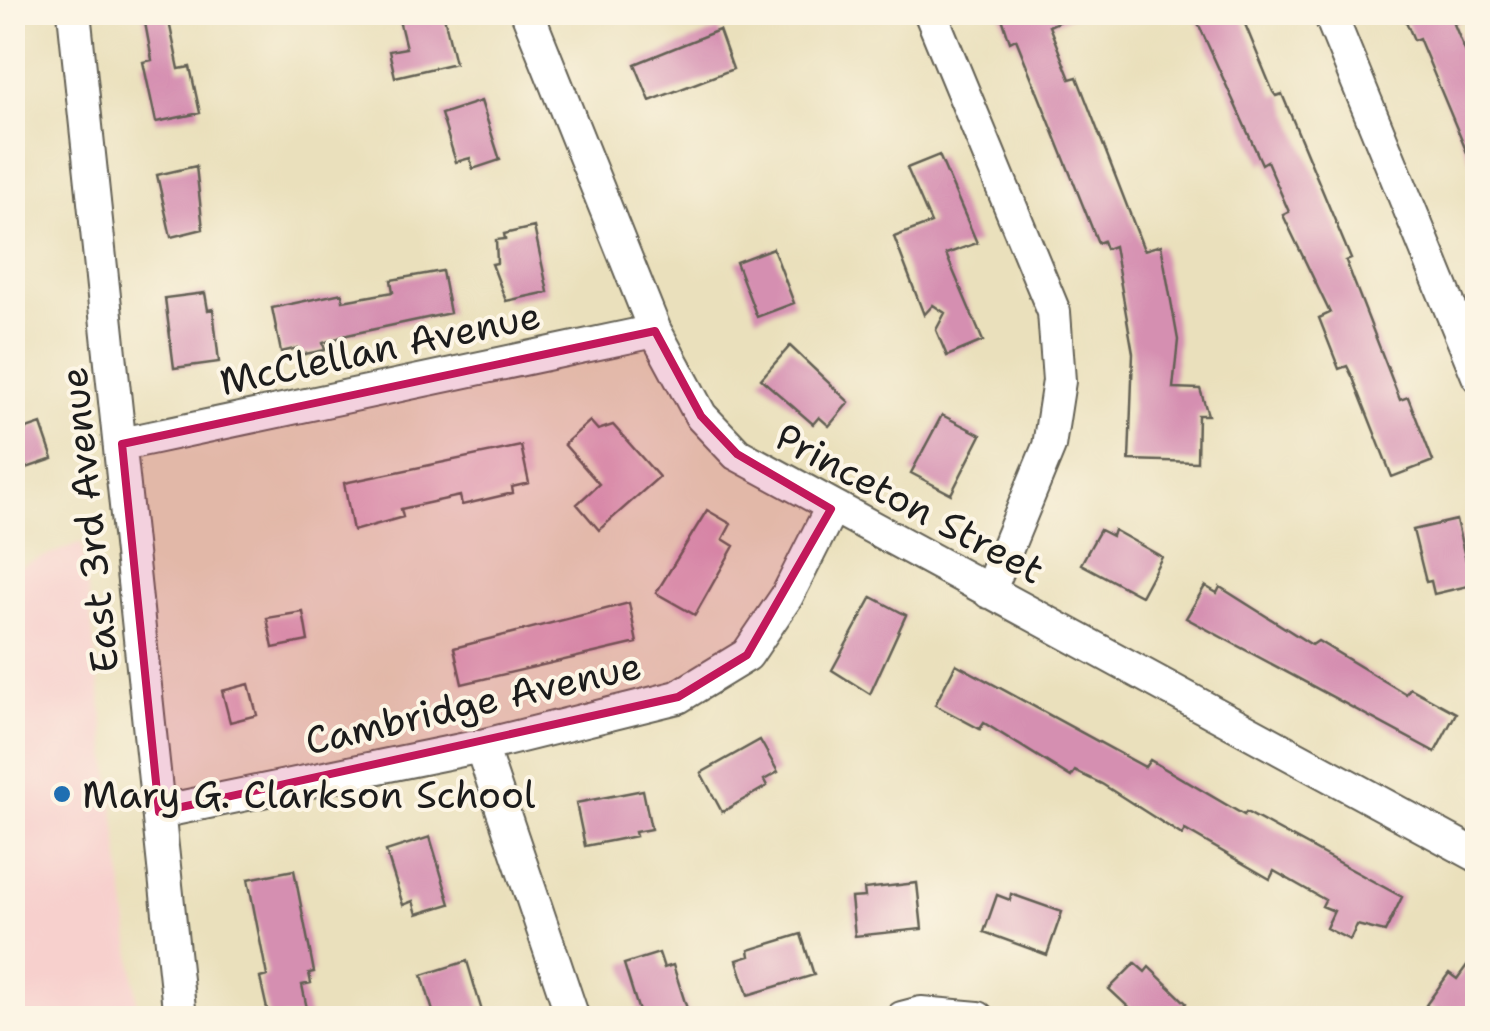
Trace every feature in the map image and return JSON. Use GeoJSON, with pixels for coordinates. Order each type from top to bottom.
{"type":"FeatureCollection","features":[{"type":"Feature","properties":{"kind":"street","name":"East 3rd Avenue"},"geometry":{"type":"LineString","coordinates":[[74,12],[180,1018]]}},
{"type":"Feature","properties":{"kind":"street","name":"Princeton Street"},"geometry":{"type":"LineString","coordinates":[[527,12],[655,331],[702,416],[737,454],[1477,854]]}},
{"type":"Feature","properties":{"kind":"street"},"geometry":{"type":"LineString","coordinates":[[930,12],[1054,312],[1059,381],[1049,446],[989,592]]}},
{"type":"Feature","properties":{"kind":"street"},"geometry":{"type":"LineString","coordinates":[[1328,12],[1478,376]]}},
{"type":"Feature","properties":{"kind":"street","name":"McClellan Avenue"},"geometry":{"type":"LineString","coordinates":[[122,444],[655,331]]}},
{"type":"Feature","properties":{"kind":"street","name":"Cambridge Avenue"},"geometry":{"type":"LineString","coordinates":[[159,812],[482,746],[678,697],[747,655],[787,596],[831,508]]}},
{"type":"Feature","properties":{"kind":"street"},"geometry":{"type":"LineString","coordinates":[[482,746],[573,1018]]}},
{"type":"Feature","properties":{"kind":"street"},"geometry":{"type":"LineString","coordinates":[[902,1018],[921,1014],[978,1018]]}},
{"type":"Feature","properties":{"kind":"highlighted area"},"geometry":{"type":"Polygon","coordinates":[[[655,331],[701,416],[737,454],[831,509],[747,655],[678,697],[159,812],[122,444],[655,331]]]}},
{"type":"Feature","properties":{"kind":"shaded area","name":"Mary G. Clarkson School"},"geometry":{"type":"Polygon","coordinates":[[[82,542],[139,1018],[13,1018],[13,569],[82,542]]]}},
{"type":"Feature","properties":{"kind":"building"},"geometry":{"type":"Polygon","coordinates":[[[143,12],[167,12],[179,69],[190,67],[200,113],[156,122],[143,62],[152,60],[143,12]]]}},
{"type":"Feature","properties":{"kind":"building"},"geometry":{"type":"Polygon","coordinates":[[[397,12],[443,12],[455,63],[395,77],[389,51],[406,48],[397,12]]]}},
{"type":"Feature","properties":{"kind":"building"},"geometry":{"type":"Polygon","coordinates":[[[1000,12],[1080,12],[1049,26],[1070,79],[1077,77],[1144,250],[1161,245],[1178,340],[1173,388],[1200,389],[1208,415],[1198,415],[1197,462],[1129,460],[1133,353],[1114,246],[1106,249],[1103,241],[1098,243],[1016,39],[1010,42],[1000,12]]]}},
{"type":"Feature","properties":{"kind":"building"},"geometry":{"type":"Polygon","coordinates":[[[1193,12],[1240,12],[1273,92],[1276,96],[1282,94],[1351,259],[1346,261],[1400,400],[1408,397],[1433,461],[1392,477],[1353,378],[1347,366],[1339,369],[1319,318],[1330,313],[1283,215],[1289,212],[1267,161],[1262,164],[1193,12]]]}},
{"type":"Feature","properties":{"kind":"building"},"geometry":{"type":"Polygon","coordinates":[[[1402,12],[1478,12],[1454,24],[1478,82],[1478,179],[1419,38],[1414,40],[1402,12]]]}},
{"type":"Feature","properties":{"kind":"building"},"geometry":{"type":"Polygon","coordinates":[[[719,30],[733,69],[650,101],[635,64],[719,30]]]}},
{"type":"Feature","properties":{"kind":"building"},"geometry":{"type":"Polygon","coordinates":[[[481,101],[500,160],[473,169],[470,158],[456,162],[441,114],[481,101]]]}},
{"type":"Feature","properties":{"kind":"building"},"geometry":{"type":"Polygon","coordinates":[[[939,155],[977,243],[946,254],[983,341],[947,356],[936,330],[945,313],[933,305],[924,315],[894,237],[931,223],[907,168],[939,155]]]}},
{"type":"Feature","properties":{"kind":"building"},"geometry":{"type":"Polygon","coordinates":[[[196,166],[203,229],[171,237],[157,175],[196,166]]]}},
{"type":"Feature","properties":{"kind":"building"},"geometry":{"type":"Polygon","coordinates":[[[534,227],[548,292],[506,301],[492,264],[497,263],[496,240],[505,239],[504,234],[534,227]]]}},
{"type":"Feature","properties":{"kind":"building"},"geometry":{"type":"Polygon","coordinates":[[[773,248],[794,303],[757,317],[736,262],[773,248]]]}},
{"type":"Feature","properties":{"kind":"building"},"geometry":{"type":"Polygon","coordinates":[[[442,271],[450,313],[347,335],[323,343],[325,350],[300,355],[298,348],[281,352],[272,308],[342,293],[343,301],[393,292],[391,280],[442,271]]]}},
{"type":"Feature","properties":{"kind":"building"},"geometry":{"type":"Polygon","coordinates":[[[205,293],[208,310],[213,309],[219,362],[174,368],[165,298],[205,293]]]}},
{"type":"Feature","properties":{"kind":"building"},"geometry":{"type":"Polygon","coordinates":[[[790,346],[849,402],[829,426],[819,417],[813,424],[761,379],[790,346]]]}},
{"type":"Feature","properties":{"kind":"building"},"geometry":{"type":"Polygon","coordinates":[[[942,415],[981,435],[951,494],[911,473],[942,415]]]}},
{"type":"Feature","properties":{"kind":"building"},"geometry":{"type":"Polygon","coordinates":[[[590,421],[598,430],[613,425],[659,477],[599,530],[577,504],[599,484],[564,444],[590,421]]]}},
{"type":"Feature","properties":{"kind":"building"},"geometry":{"type":"Polygon","coordinates":[[[41,424],[53,459],[12,473],[12,434],[41,424]]]}},
{"type":"Feature","properties":{"kind":"building"},"geometry":{"type":"Polygon","coordinates":[[[521,446],[529,483],[512,487],[513,493],[462,505],[460,496],[401,509],[403,517],[353,531],[344,483],[521,446]]]}},
{"type":"Feature","properties":{"kind":"building"},"geometry":{"type":"Polygon","coordinates":[[[707,510],[731,524],[723,539],[734,546],[695,615],[656,593],[707,510]]]}},
{"type":"Feature","properties":{"kind":"building"},"geometry":{"type":"Polygon","coordinates":[[[1456,520],[1472,585],[1434,594],[1431,581],[1426,582],[1413,530],[1456,520]]]}},
{"type":"Feature","properties":{"kind":"building"},"geometry":{"type":"Polygon","coordinates":[[[1100,530],[1112,536],[1114,530],[1162,557],[1141,596],[1081,564],[1100,530]]]}},
{"type":"Feature","properties":{"kind":"building"},"geometry":{"type":"Polygon","coordinates":[[[1205,586],[1217,593],[1220,587],[1312,645],[1318,641],[1406,694],[1410,688],[1456,713],[1435,752],[1186,618],[1205,586]]]}},
{"type":"Feature","properties":{"kind":"building"},"geometry":{"type":"Polygon","coordinates":[[[872,597],[906,615],[870,694],[832,670],[872,597]]]}},
{"type":"Feature","properties":{"kind":"building"},"geometry":{"type":"Polygon","coordinates":[[[629,603],[637,643],[462,684],[454,648],[629,603]]]}},
{"type":"Feature","properties":{"kind":"building"},"geometry":{"type":"Polygon","coordinates":[[[303,612],[308,641],[273,648],[267,618],[303,612]]]}},
{"type":"Feature","properties":{"kind":"building"},"geometry":{"type":"Polygon","coordinates":[[[956,664],[1145,767],[1150,760],[1244,815],[1246,812],[1402,897],[1385,932],[1357,925],[1350,940],[1326,928],[1334,911],[1322,906],[1325,900],[1274,871],[1270,879],[1185,830],[1182,835],[1102,784],[1075,771],[1071,777],[984,723],[980,729],[935,705],[956,664]]]}},
{"type":"Feature","properties":{"kind":"building"},"geometry":{"type":"Polygon","coordinates":[[[249,684],[257,715],[230,722],[222,691],[249,684]]]}},
{"type":"Feature","properties":{"kind":"building"},"geometry":{"type":"Polygon","coordinates":[[[760,740],[778,772],[764,780],[767,786],[722,812],[701,773],[760,740]]]}},
{"type":"Feature","properties":{"kind":"building"},"geometry":{"type":"Polygon","coordinates":[[[643,790],[651,829],[635,832],[636,836],[585,846],[576,803],[643,790]]]}},
{"type":"Feature","properties":{"kind":"building"},"geometry":{"type":"Polygon","coordinates":[[[430,837],[450,904],[417,914],[413,901],[403,905],[386,851],[430,837]]]}},
{"type":"Feature","properties":{"kind":"building"},"geometry":{"type":"Polygon","coordinates":[[[294,870],[314,972],[309,973],[311,983],[302,985],[309,1018],[269,1018],[260,978],[267,976],[248,879],[294,870]]]}},
{"type":"Feature","properties":{"kind":"building"},"geometry":{"type":"Polygon","coordinates":[[[917,883],[922,929],[855,936],[851,898],[865,897],[864,889],[917,883]]]}},
{"type":"Feature","properties":{"kind":"building"},"geometry":{"type":"Polygon","coordinates":[[[1011,894],[1062,912],[1047,955],[984,932],[997,895],[1010,900],[1011,894]]]}},
{"type":"Feature","properties":{"kind":"building"},"geometry":{"type":"Polygon","coordinates":[[[801,934],[814,975],[748,995],[737,960],[750,956],[749,950],[801,934]]]}},
{"type":"Feature","properties":{"kind":"building"},"geometry":{"type":"Polygon","coordinates":[[[1478,950],[1478,1018],[1445,1018],[1426,1005],[1449,973],[1457,979],[1478,950]]]}},
{"type":"Feature","properties":{"kind":"building"},"geometry":{"type":"Polygon","coordinates":[[[659,953],[664,968],[673,965],[690,1018],[641,1018],[624,964],[659,953]]]}},
{"type":"Feature","properties":{"kind":"building"},"geometry":{"type":"Polygon","coordinates":[[[467,961],[484,1018],[435,1018],[422,975],[467,961]]]}},
{"type":"Feature","properties":{"kind":"building"},"geometry":{"type":"Polygon","coordinates":[[[1135,963],[1145,972],[1149,967],[1186,1003],[1171,1018],[1140,1018],[1109,989],[1135,963]]]}},
{"type":"Feature","properties":{"kind":"place","name":"Mary G. Clarkson School"},"geometry":{"type":"Point","coordinates":[62,794]}}]}
